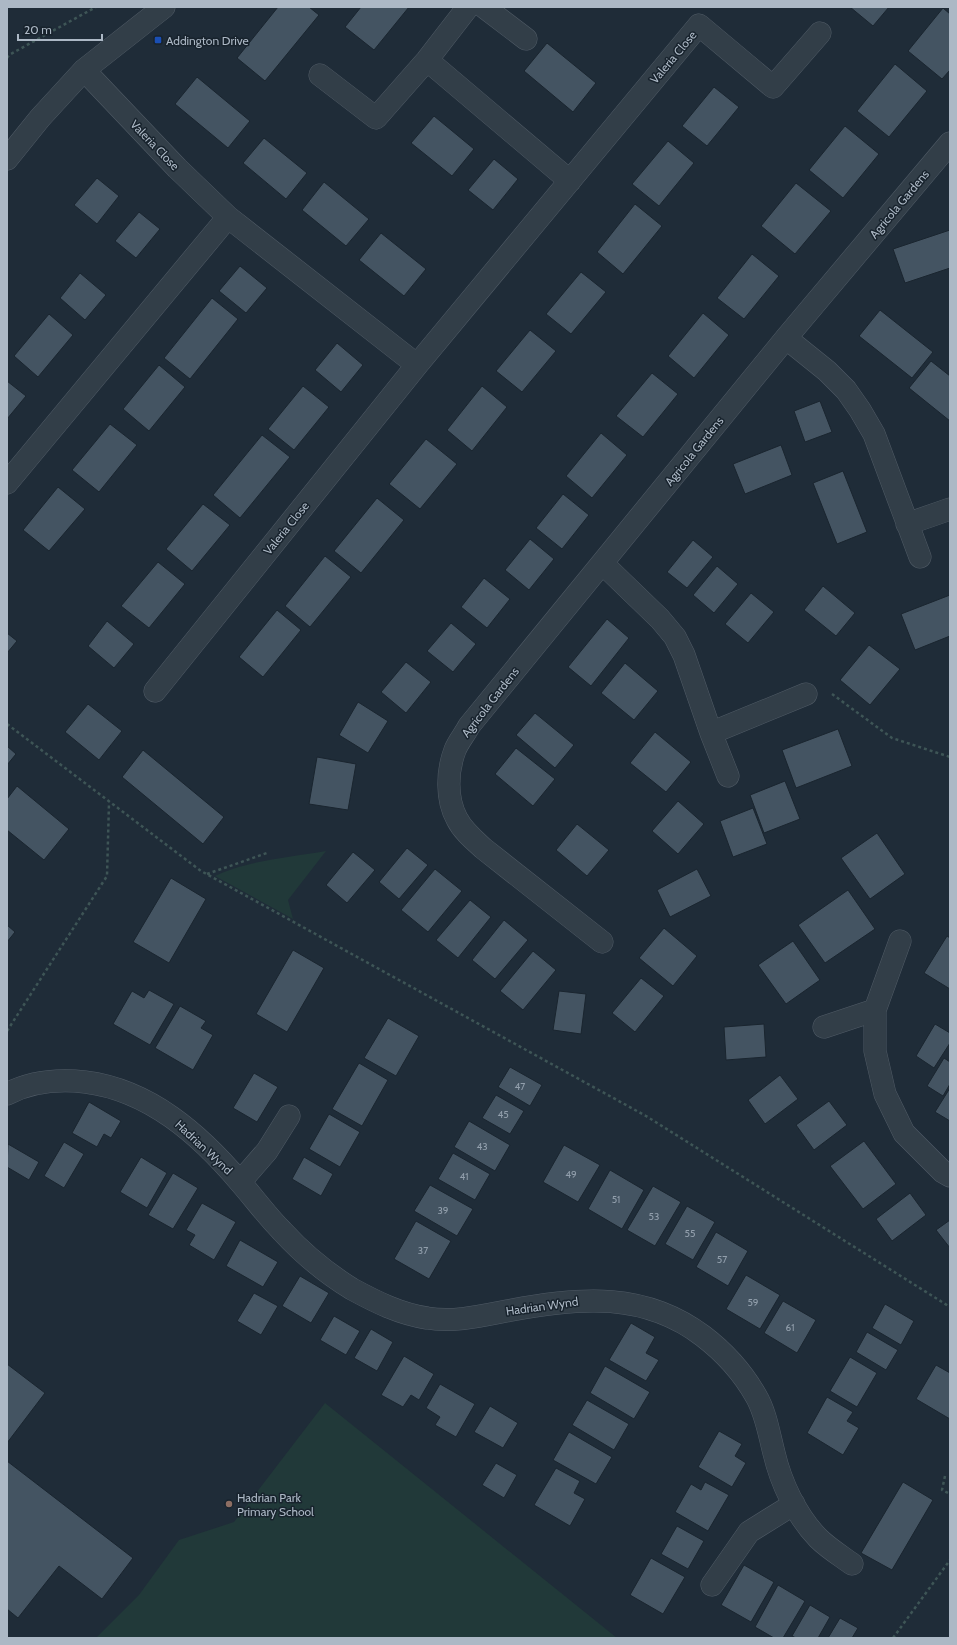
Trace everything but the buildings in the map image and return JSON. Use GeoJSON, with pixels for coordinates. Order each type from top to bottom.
{"type":"FeatureCollection","features":[{"type":"Feature","properties":{"kind":"street"},"geometry":{"type":"LineString","coordinates":[[7,159],[40,118],[84,70],[164,7]]}},
{"type":"Feature","properties":{"kind":"street"},"geometry":{"type":"LineString","coordinates":[[320,75],[376,118],[427,60],[468,7]]}},
{"type":"Feature","properties":{"kind":"street"},"geometry":{"type":"LineString","coordinates":[[484,7],[526,39]]}},
{"type":"Feature","properties":{"kind":"street","name":"Valeria Close"},"geometry":{"type":"LineString","coordinates":[[155,691],[418,365],[699,25],[773,87],[820,33]]}},
{"type":"Feature","properties":{"kind":"street"},"geometry":{"type":"LineString","coordinates":[[427,60],[570,181]]}},
{"type":"Feature","properties":{"kind":"street","name":"Valeria Close"},"geometry":{"type":"LineString","coordinates":[[84,70],[172,162],[228,217],[418,365]]}},
{"type":"Feature","properties":{"kind":"street","name":"Agricola Gardens"},"geometry":{"type":"LineString","coordinates":[[602,942],[469,835],[457,819],[449,797],[449,776],[455,750],[469,726],[786,338],[950,143]]}},
{"type":"Feature","properties":{"kind":"street"},"geometry":{"type":"LineString","coordinates":[[7,483],[228,217]]}},
{"type":"Feature","properties":{"kind":"street"},"geometry":{"type":"LineString","coordinates":[[786,338],[827,371],[846,390],[860,410],[874,434],[920,557]]}},
{"type":"Feature","properties":{"kind":"street"},"geometry":{"type":"LineString","coordinates":[[907,524],[950,509]]}},
{"type":"Feature","properties":{"kind":"street"},"geometry":{"type":"LineString","coordinates":[[602,564],[660,619],[675,637],[684,654],[711,733],[728,776]]}},
{"type":"Feature","properties":{"kind":"street"},"geometry":{"type":"LineString","coordinates":[[711,733],[806,694]]}},
{"type":"Feature","properties":{"kind":"street"},"geometry":{"type":"LineString","coordinates":[[900,940],[875,1010],[875,1051],[885,1094],[904,1132],[943,1172],[950,1176]]}},
{"type":"Feature","properties":{"kind":"street"},"geometry":{"type":"LineString","coordinates":[[824,1027],[875,1010]]}},
{"type":"Feature","properties":{"kind":"street","name":"Hadrian Wynd"},"geometry":{"type":"LineString","coordinates":[[7,1094],[19,1088],[43,1082],[66,1080],[96,1084],[125,1092],[147,1102],[172,1117],[215,1154],[281,1231],[307,1256],[331,1275],[378,1303],[408,1314],[428,1319],[452,1319],[480,1316],[554,1302],[612,1300],[658,1311],[683,1322],[704,1337],[739,1371],[757,1398],[767,1424],[774,1456],[783,1481],[794,1504],[818,1538],[834,1552],[852,1564]]}},
{"type":"Feature","properties":{"kind":"street","name":"Hadrian Wynd"},"geometry":{"type":"LineString","coordinates":[[240,1182],[268,1151],[289,1116]]}},
{"type":"Feature","properties":{"kind":"street"},"geometry":{"type":"LineString","coordinates":[[712,1585],[749,1532],[794,1504]]}},
{"type":"Feature","properties":{"kind":"path"},"geometry":{"type":"LineString","coordinates":[[7,58],[9,55],[96,7]]}},
{"type":"Feature","properties":{"kind":"path"},"geometry":{"type":"LineString","coordinates":[[806,694],[820,685],[892,738],[950,757]]}},
{"type":"Feature","properties":{"kind":"path"},"geometry":{"type":"LineString","coordinates":[[7,724],[207,874],[646,1116],[950,1307]]}},
{"type":"Feature","properties":{"kind":"path"},"geometry":{"type":"LineString","coordinates":[[7,1031],[107,876],[109,802]]}},
{"type":"Feature","properties":{"kind":"path"},"geometry":{"type":"LineString","coordinates":[[207,874],[266,853]]}},
{"type":"Feature","properties":{"kind":"path"},"geometry":{"type":"LineString","coordinates":[[945,1476],[942,1490],[950,1494]]}},
{"type":"Feature","properties":{"kind":"path"},"geometry":{"type":"LineString","coordinates":[[893,1638],[950,1560]]}},
{"type":"Feature","properties":{"kind":"green space"},"geometry":{"type":"Polygon","coordinates":[[[326,851],[288,900],[293,919],[215,876],[254,863],[326,851]]]}},
{"type":"Feature","properties":{"kind":"green space"},"geometry":{"type":"Polygon","coordinates":[[[325,1403],[617,1638],[96,1638],[139,1595],[179,1540],[234,1522],[325,1403]]]}},
{"type":"Feature","properties":{"kind":"place","name":"Addington Drive"},"geometry":{"type":"Point","coordinates":[158,40]}},
{"type":"Feature","properties":{"kind":"place","name":"Hadrian Park Primary School"},"geometry":{"type":"Point","coordinates":[229,1504]}}]}
